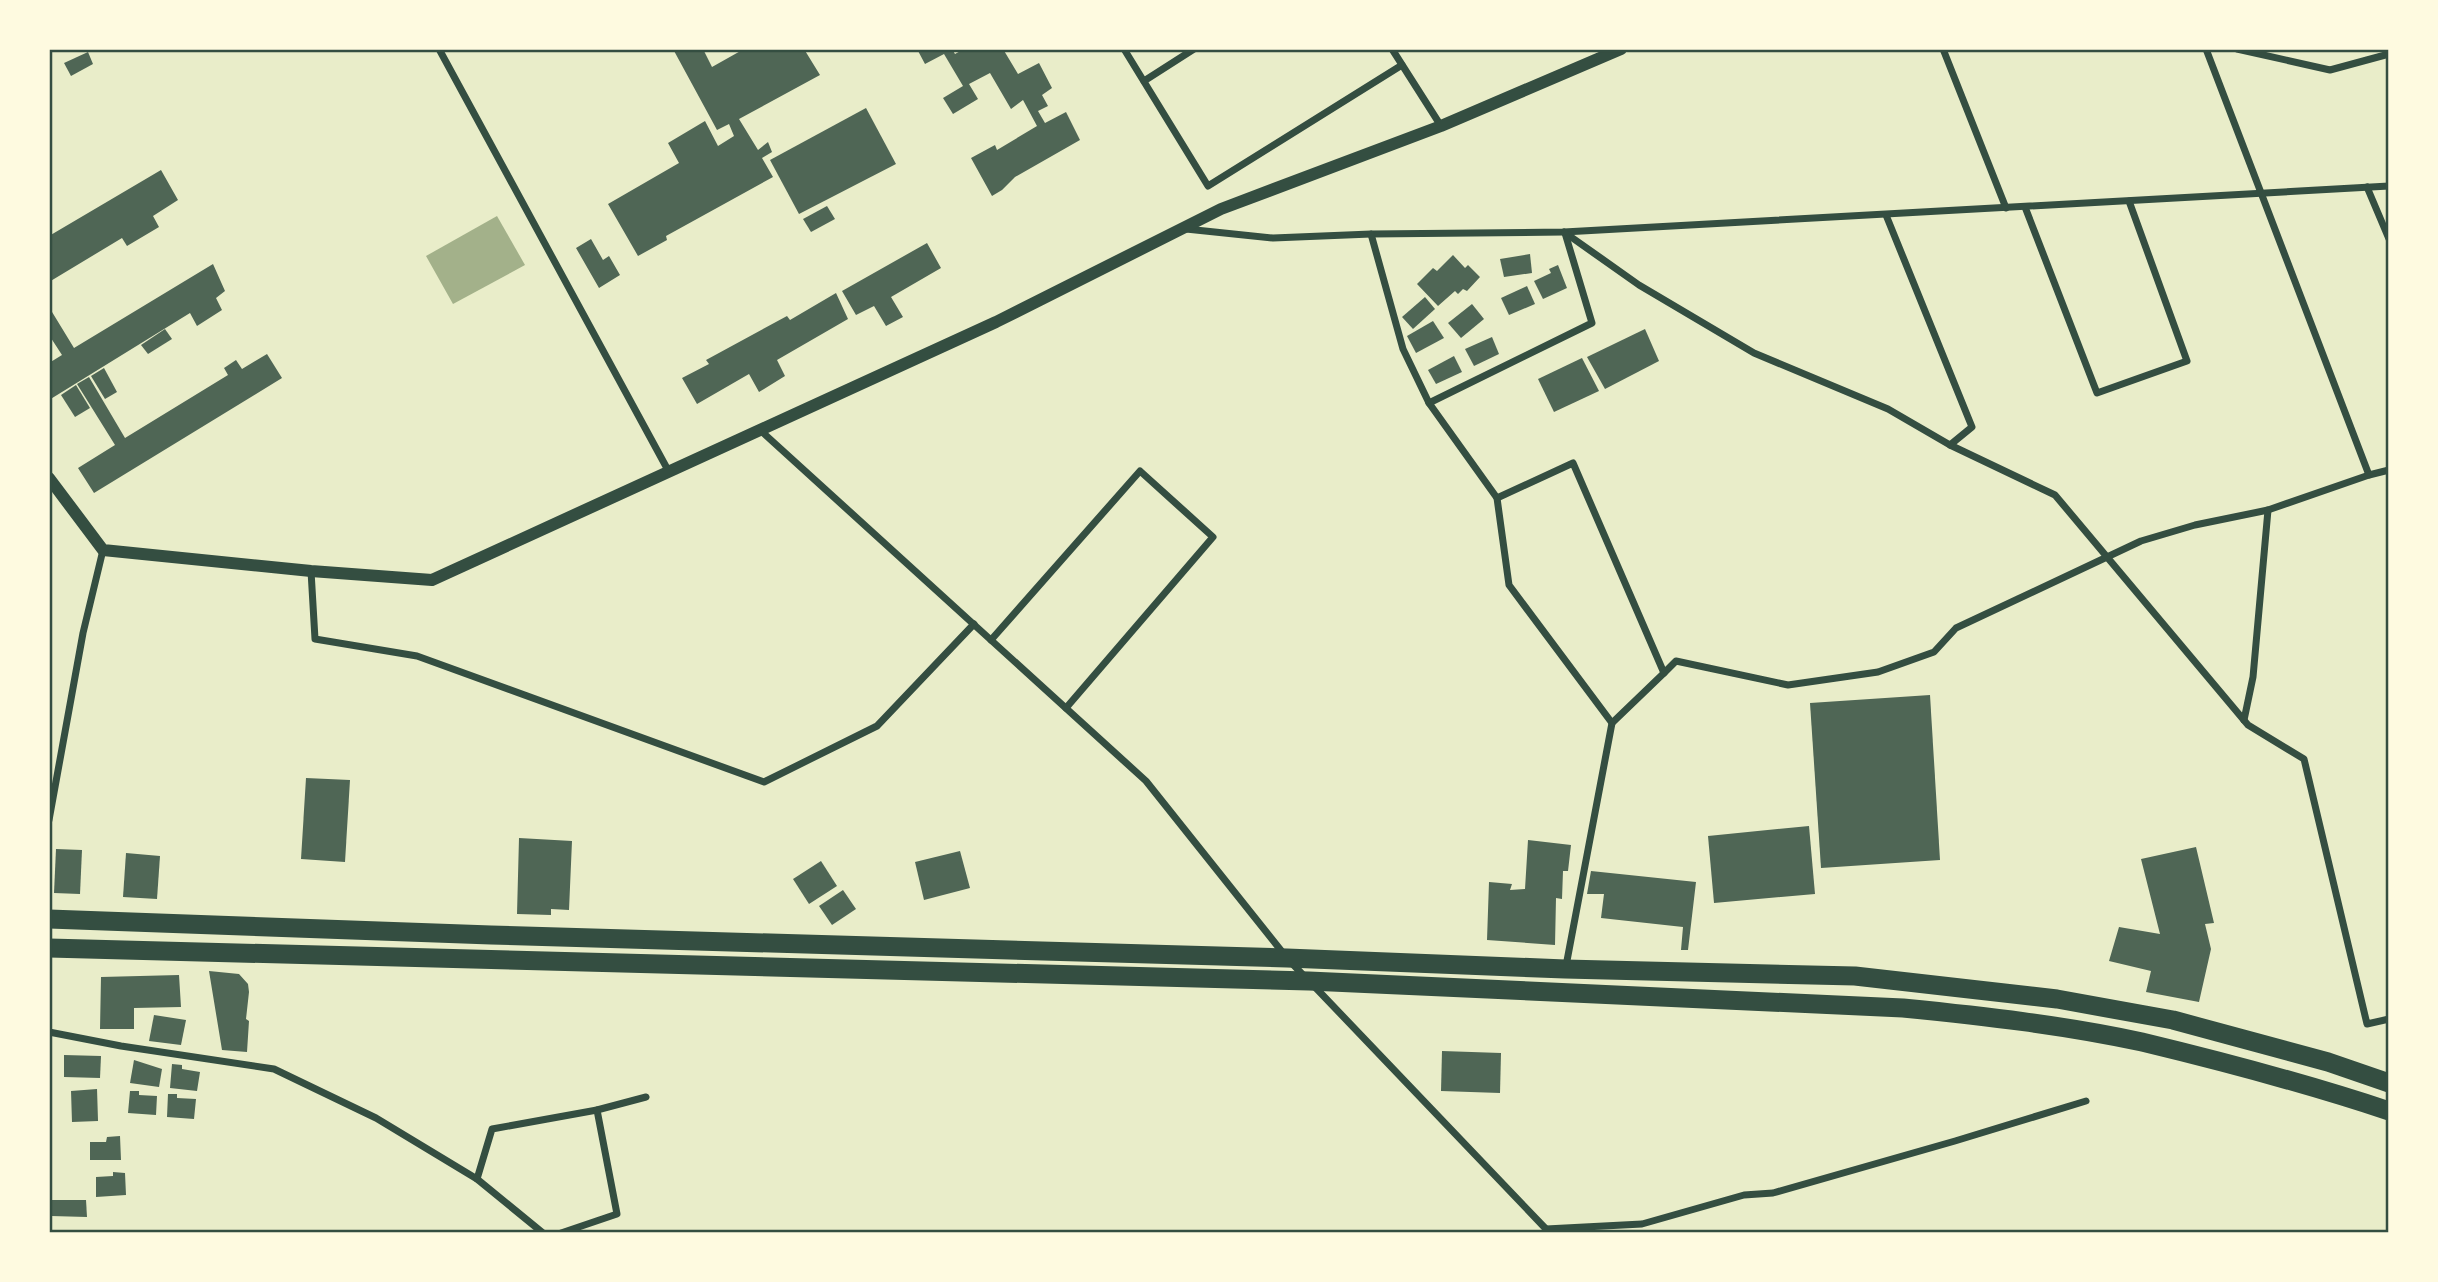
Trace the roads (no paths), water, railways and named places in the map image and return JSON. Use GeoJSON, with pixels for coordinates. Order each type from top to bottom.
{"type":"FeatureCollection","features":[{"type":"Feature","properties":{"kind":"highway"},"geometry":{"type":"LineString","coordinates":[[49,919],[1287,958],[1565,970],[1855,976],[2057,999],[2173,1020],[2328,1062],[2389,1083]]}},
{"type":"Feature","properties":{"kind":"highway"},"geometry":{"type":"LineString","coordinates":[[49,948],[1309,981],[1903,1009],[1991,1017],[2139,1042],[2322,1088],[2389,1111]]}},
{"type":"Feature","properties":{"kind":"street"},"geometry":{"type":"LineString","coordinates":[[439,49],[669,472]]}},
{"type":"Feature","properties":{"kind":"street"},"geometry":{"type":"LineString","coordinates":[[1124,49],[1208,186],[1402,65]]}},
{"type":"Feature","properties":{"kind":"street"},"geometry":{"type":"LineString","coordinates":[[1144,81],[1194,49]]}},
{"type":"Feature","properties":{"kind":"street"},"geometry":{"type":"LineString","coordinates":[[1392,49],[1441,126]]}},
{"type":"Feature","properties":{"kind":"street"},"geometry":{"type":"LineString","coordinates":[[49,478],[103,550],[432,580],[996,322],[1222,209],[1441,126],[1621,49]]}},
{"type":"Feature","properties":{"kind":"street"},"geometry":{"type":"LineString","coordinates":[[1944,49],[2006,208]]}},
{"type":"Feature","properties":{"kind":"street"},"geometry":{"type":"LineString","coordinates":[[2206,49],[2369,475]]}},
{"type":"Feature","properties":{"kind":"street"},"geometry":{"type":"LineString","coordinates":[[2236,49],[2330,70],[2389,54]]}},
{"type":"Feature","properties":{"kind":"street"},"geometry":{"type":"LineString","coordinates":[[1182,228],[1273,238],[1564,232],[2389,186]]}},
{"type":"Feature","properties":{"kind":"street"},"geometry":{"type":"LineString","coordinates":[[2367,187],[2389,239]]}},
{"type":"Feature","properties":{"kind":"street"},"geometry":{"type":"LineString","coordinates":[[2025,206],[2097,393],[2187,361],[2129,201]]}},
{"type":"Feature","properties":{"kind":"street"},"geometry":{"type":"LineString","coordinates":[[1886,215],[1972,427],[1950,445]]}},
{"type":"Feature","properties":{"kind":"street"},"geometry":{"type":"LineString","coordinates":[[1429,403],[1592,323],[1564,232]]}},
{"type":"Feature","properties":{"kind":"street"},"geometry":{"type":"LineString","coordinates":[[1564,232],[1639,285],[1754,353],[1888,409],[1950,445],[2055,495],[2248,725],[2304,759],[2367,1024],[2389,1019]]}},
{"type":"Feature","properties":{"kind":"street"},"geometry":{"type":"LineString","coordinates":[[1371,234],[1403,349],[1429,403],[1497,498],[1509,585],[1612,723]]}},
{"type":"Feature","properties":{"kind":"street"},"geometry":{"type":"LineString","coordinates":[[760,430],[1146,781],[1287,958],[1546,1231],[1642,1224],[1744,1195],[1773,1193],[2086,1101]]}},
{"type":"Feature","properties":{"kind":"street"},"geometry":{"type":"LineString","coordinates":[[1497,498],[1573,463],[1664,673]]}},
{"type":"Feature","properties":{"kind":"street"},"geometry":{"type":"LineString","coordinates":[[1565,970],[1612,723],[1676,662],[1788,685],[1878,673],[1934,652],[1956,628],[2141,541],[2195,525],[2268,510],[2389,470]]}},
{"type":"Feature","properties":{"kind":"street"},"geometry":{"type":"LineString","coordinates":[[991,640],[1140,471],[1213,537],[1066,708]]}},
{"type":"Feature","properties":{"kind":"street"},"geometry":{"type":"LineString","coordinates":[[2244,720],[2253,677],[2268,510]]}},
{"type":"Feature","properties":{"kind":"street"},"geometry":{"type":"LineString","coordinates":[[49,820],[83,633],[103,550]]}},
{"type":"Feature","properties":{"kind":"street"},"geometry":{"type":"LineString","coordinates":[[311,571],[315,639],[417,656],[764,782],[877,726],[974,624]]}},
{"type":"Feature","properties":{"kind":"street"},"geometry":{"type":"LineString","coordinates":[[49,1032],[121,1046],[274,1069],[376,1118],[477,1179],[543,1233]]}},
{"type":"Feature","properties":{"kind":"street"},"geometry":{"type":"LineString","coordinates":[[477,1179],[492,1129],[597,1110],[646,1097]]}},
{"type":"Feature","properties":{"kind":"street"},"geometry":{"type":"LineString","coordinates":[[561,1233],[617,1214],[597,1110]]}}]}
